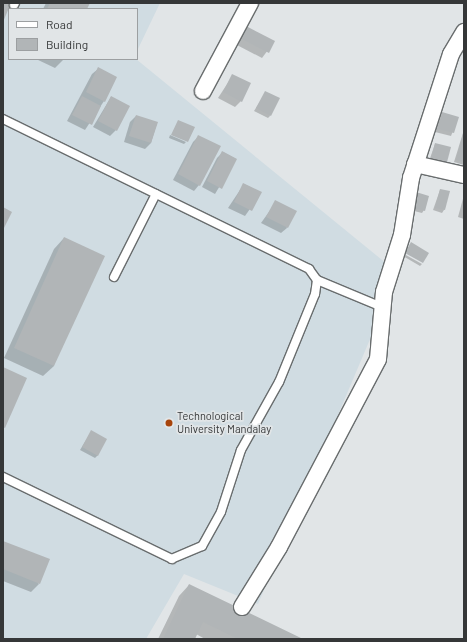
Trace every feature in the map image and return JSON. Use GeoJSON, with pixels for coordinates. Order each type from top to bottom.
{"type":"FeatureCollection","features":[{"type":"Feature","properties":{"kind":"street"},"geometry":{"type":"LineString","coordinates":[[203,90],[250,3]]}},
{"type":"Feature","properties":{"kind":"street"},"geometry":{"type":"LineString","coordinates":[[242,607],[279,547],[378,359],[384,292],[402,235],[415,164],[451,54],[464,32]]}},
{"type":"Feature","properties":{"kind":"street"},"geometry":{"type":"LineString","coordinates":[[415,164],[464,175]]}},
{"type":"Feature","properties":{"kind":"lane"},"geometry":{"type":"LineString","coordinates":[[3,119],[309,269],[317,280],[382,307]]}},
{"type":"Feature","properties":{"kind":"lane"},"geometry":{"type":"LineString","coordinates":[[114,277],[156,194]]}},
{"type":"Feature","properties":{"kind":"lane"},"geometry":{"type":"LineString","coordinates":[[3,478],[172,559],[202,546],[221,512],[242,450],[279,382],[315,294],[317,280]]}},
{"type":"Feature","properties":{"kind":"shaded area","name":"Technological University Mandalay"},"geometry":{"type":"Polygon","coordinates":[[[3,3],[160,3],[138,49],[138,8],[8,8],[8,60],[137,60],[398,273],[258,604],[184,574],[146,639],[3,639],[3,3]]]}},
{"type":"Feature","properties":{"kind":"building"},"geometry":{"type":"Polygon","coordinates":[[[3,3],[11,3],[8,8],[3,22],[3,3]]]}},
{"type":"Feature","properties":{"kind":"building"},"geometry":{"type":"Polygon","coordinates":[[[50,3],[90,3],[88,8],[48,8],[50,3]]]}},
{"type":"Feature","properties":{"kind":"building"},"geometry":{"type":"Polygon","coordinates":[[[246,26],[275,41],[269,53],[240,38],[246,26]]]}},
{"type":"Feature","properties":{"kind":"building"},"geometry":{"type":"Polygon","coordinates":[[[98,67],[117,77],[105,102],[86,92],[98,67]]]}},
{"type":"Feature","properties":{"kind":"building"},"geometry":{"type":"Polygon","coordinates":[[[232,74],[251,83],[242,102],[223,92],[232,74]]]}},
{"type":"Feature","properties":{"kind":"building"},"geometry":{"type":"Polygon","coordinates":[[[265,91],[280,98],[271,116],[256,108],[265,91]]]}},
{"type":"Feature","properties":{"kind":"building"},"geometry":{"type":"Polygon","coordinates":[[[82,96],[101,106],[92,125],[72,115],[82,96]]]}},
{"type":"Feature","properties":{"kind":"building"},"geometry":{"type":"Polygon","coordinates":[[[111,96],[130,106],[117,131],[98,121],[111,96]]]}},
{"type":"Feature","properties":{"kind":"building"},"geometry":{"type":"Polygon","coordinates":[[[442,112],[459,117],[454,133],[438,129],[442,112]]]}},
{"type":"Feature","properties":{"kind":"building"},"geometry":{"type":"Polygon","coordinates":[[[136,115],[158,122],[151,143],[129,136],[136,115]]]}},
{"type":"Feature","properties":{"kind":"building"},"geometry":{"type":"Polygon","coordinates":[[[178,120],[195,127],[188,142],[171,135],[178,120]]]}},
{"type":"Feature","properties":{"kind":"building"},"geometry":{"type":"Polygon","coordinates":[[[464,130],[464,162],[456,160],[464,130]]]}},
{"type":"Feature","properties":{"kind":"building"},"geometry":{"type":"Polygon","coordinates":[[[198,135],[221,146],[200,186],[178,174],[198,135]]]}},
{"type":"Feature","properties":{"kind":"building"},"geometry":{"type":"Polygon","coordinates":[[[435,143],[451,147],[446,166],[430,162],[435,143]]]}},
{"type":"Feature","properties":{"kind":"building"},"geometry":{"type":"Polygon","coordinates":[[[222,151],[237,159],[222,189],[207,181],[222,151]]]}},
{"type":"Feature","properties":{"kind":"building"},"geometry":{"type":"Polygon","coordinates":[[[243,183],[262,192],[252,211],[234,202],[243,183]]]}},
{"type":"Feature","properties":{"kind":"building"},"geometry":{"type":"Polygon","coordinates":[[[440,189],[450,191],[445,210],[435,208],[440,189]]]}},
{"type":"Feature","properties":{"kind":"building"},"geometry":{"type":"Polygon","coordinates":[[[416,192],[429,196],[425,211],[412,207],[416,192]]]}},
{"type":"Feature","properties":{"kind":"building"},"geometry":{"type":"Polygon","coordinates":[[[275,200],[297,211],[288,228],[266,217],[275,200]]]}},
{"type":"Feature","properties":{"kind":"building"},"geometry":{"type":"Polygon","coordinates":[[[3,207],[12,212],[3,230],[3,207]]]}},
{"type":"Feature","properties":{"kind":"building"},"geometry":{"type":"Polygon","coordinates":[[[64,237],[105,256],[54,366],[14,348],[64,237]]]}},
{"type":"Feature","properties":{"kind":"building"},"geometry":{"type":"Polygon","coordinates":[[[411,242],[429,253],[423,263],[405,253],[411,242]]]}},
{"type":"Feature","properties":{"kind":"building"},"geometry":{"type":"Polygon","coordinates":[[[3,367],[27,378],[5,428],[3,427],[3,367]]]}},
{"type":"Feature","properties":{"kind":"building"},"geometry":{"type":"Polygon","coordinates":[[[91,430],[107,439],[98,456],[82,447],[91,430]]]}},
{"type":"Feature","properties":{"kind":"building"},"geometry":{"type":"Polygon","coordinates":[[[3,541],[50,559],[40,584],[3,569],[3,541]]]}},
{"type":"Feature","properties":{"kind":"building"},"geometry":{"type":"Polygon","coordinates":[[[189,584],[303,639],[238,639],[203,622],[195,639],[163,639],[189,584]]]}},
{"type":"Feature","properties":{"kind":"place","name":"Technological University Mandalay"},"geometry":{"type":"Point","coordinates":[169,423]}}]}
